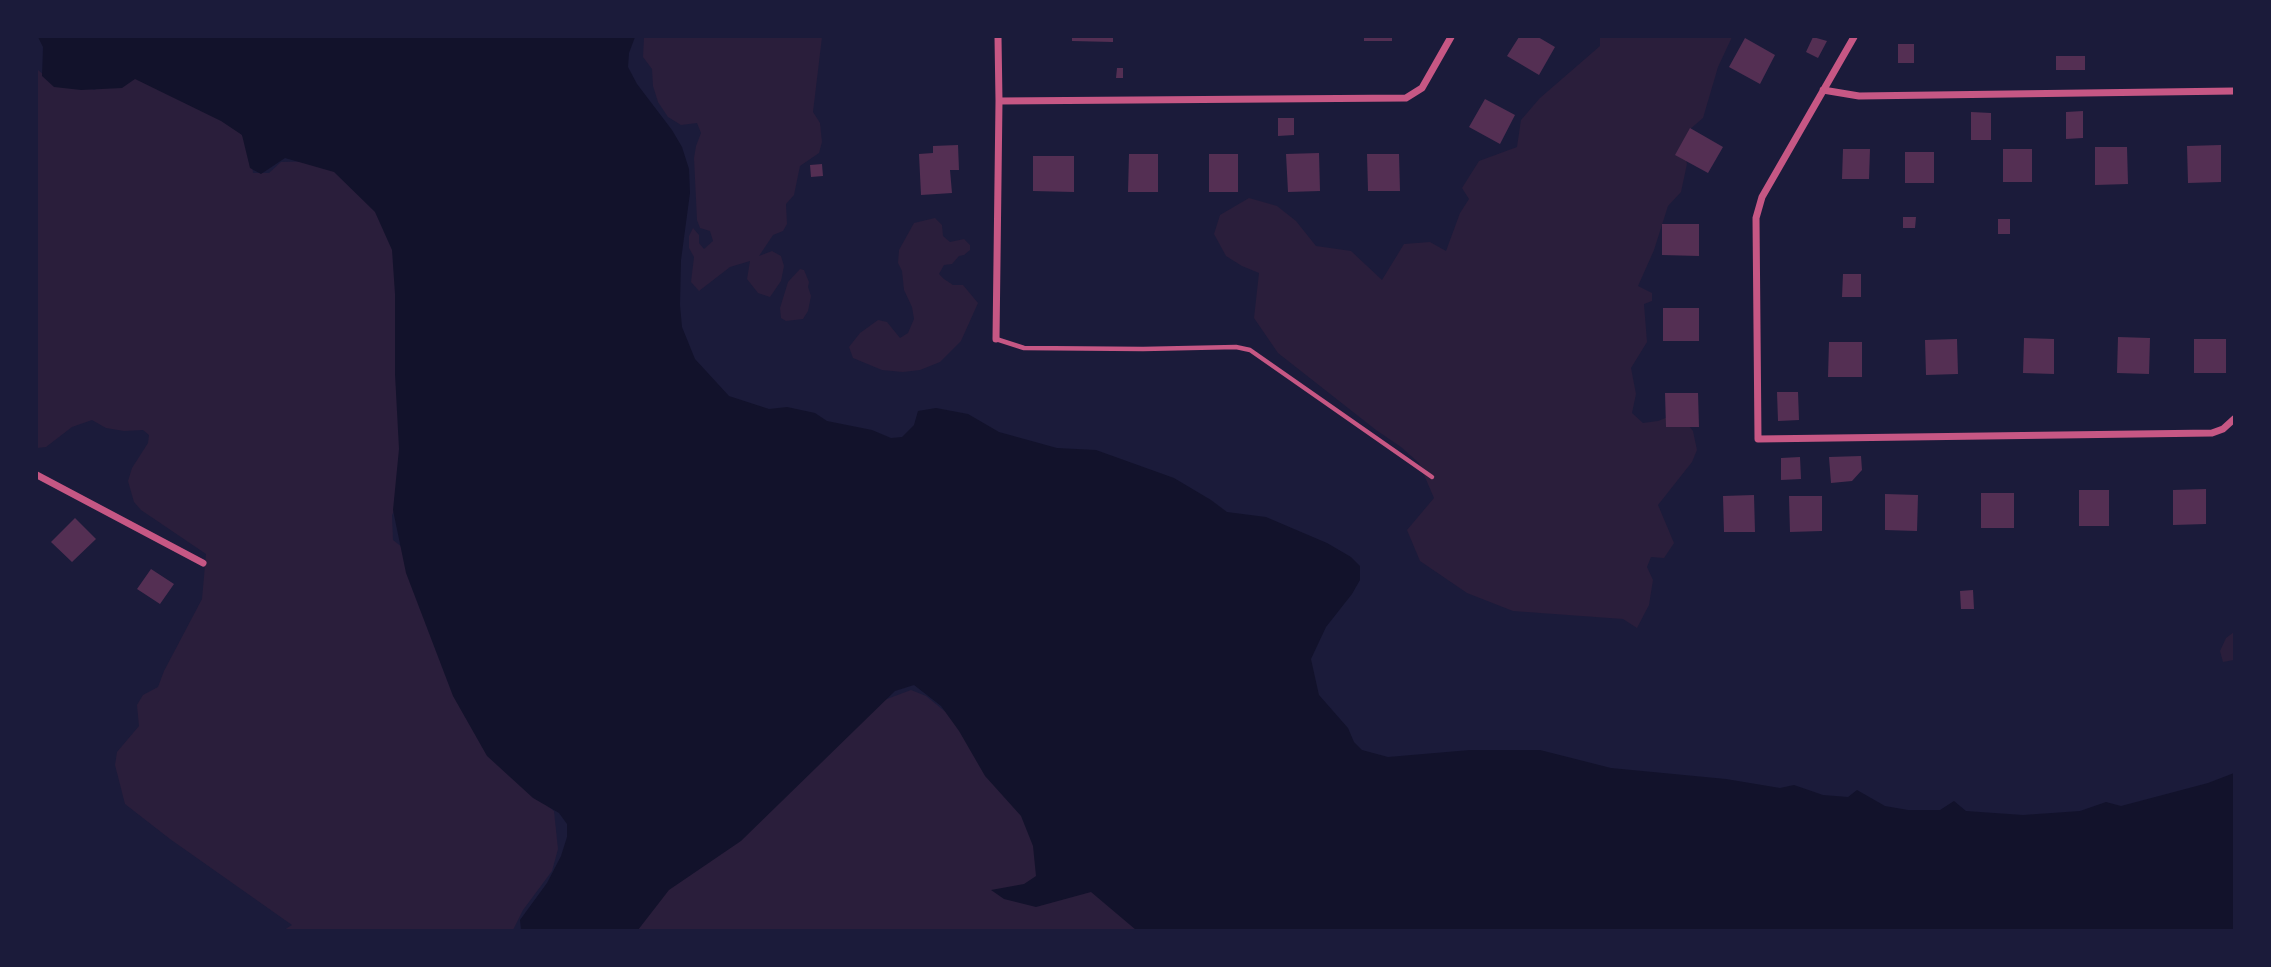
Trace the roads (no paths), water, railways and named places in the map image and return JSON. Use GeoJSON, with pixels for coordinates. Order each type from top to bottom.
{"type":"FeatureCollection","features":[{"type":"Feature","properties":{"kind":"street"},"geometry":{"type":"LineString","coordinates":[[996,339],[998,37]]}},
{"type":"Feature","properties":{"kind":"street"},"geometry":{"type":"LineString","coordinates":[[999,101],[1406,98],[1422,88],[1451,37]]}},
{"type":"Feature","properties":{"kind":"street"},"geometry":{"type":"LineString","coordinates":[[1854,37],[1762,197],[1756,218],[1758,439],[2213,433],[2223,429],[2234,419]]}},
{"type":"Feature","properties":{"kind":"street"},"geometry":{"type":"LineString","coordinates":[[1823,90],[1859,96],[2234,91]]}},
{"type":"Feature","properties":{"kind":"street"},"geometry":{"type":"LineString","coordinates":[[37,475],[203,563]]}},
{"type":"Feature","properties":{"kind":"lane"},"geometry":{"type":"LineString","coordinates":[[996,339],[1024,348],[1236,347],[1250,350],[1432,477]]}}]}
